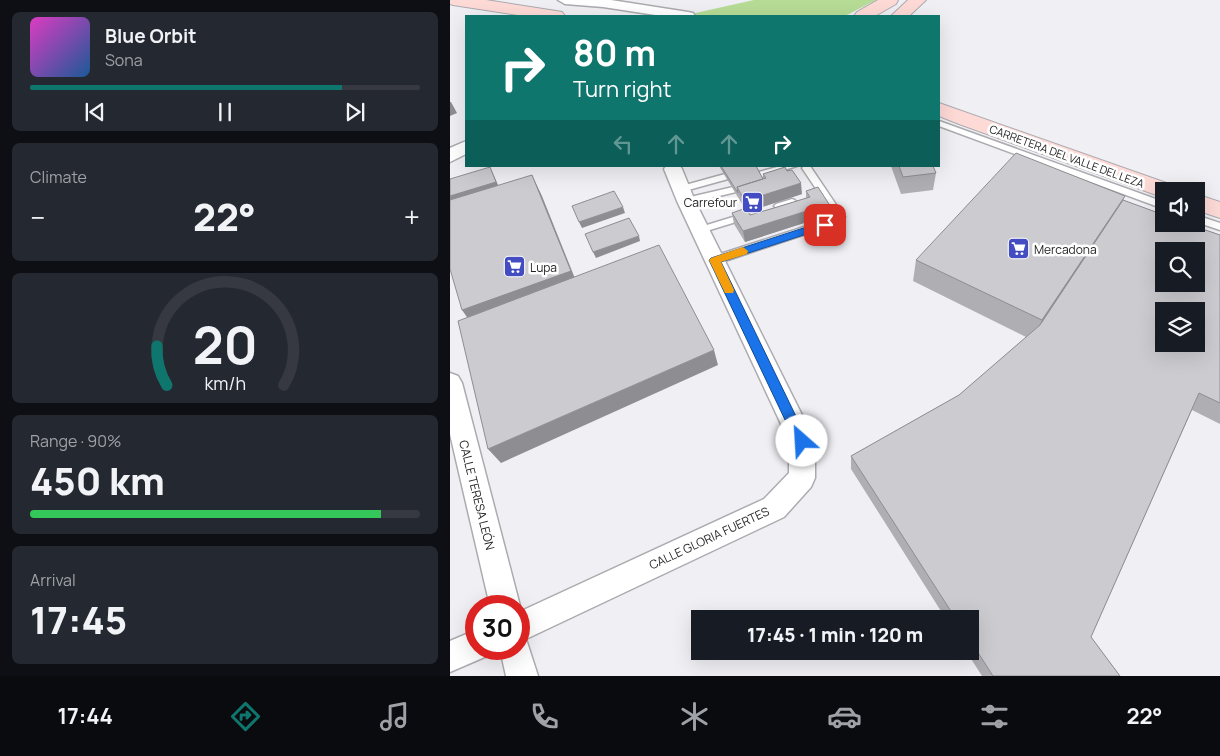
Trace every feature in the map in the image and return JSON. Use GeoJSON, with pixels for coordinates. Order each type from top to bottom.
{"type":"FeatureCollection","features":[{"type":"Feature","properties":{"kind":"main road"},"geometry":{"type":"LineString","coordinates":[[453,0],[550,15]]}},
{"type":"Feature","properties":{"kind":"main road"},"geometry":{"type":"LineString","coordinates":[[865,15],[890,0]]}},
{"type":"Feature","properties":{"kind":"main road"},"geometry":{"type":"LineString","coordinates":[[900,15],[918,0]]}},
{"type":"Feature","properties":{"kind":"main road"},"geometry":{"type":"LineString","coordinates":[[450,13],[465,16]]}},
{"type":"Feature","properties":{"kind":"main road","name":"CARRETERA DEL VALLE DEL LEZA"},"geometry":{"type":"LineString","coordinates":[[940,110],[972,129]]}},
{"type":"Feature","properties":{"kind":"main road","name":"CARRETERA DEL VALLE DEL LEZA"},"geometry":{"type":"LineString","coordinates":[[940,117],[1155,187]]}},
{"type":"Feature","properties":{"kind":"main road"},"geometry":{"type":"LineString","coordinates":[[1205,205],[1220,210]]}},
{"type":"Feature","properties":{"kind":"street"},"geometry":{"type":"LineString","coordinates":[[565,0],[603,3],[681,15]]}},
{"type":"Feature","properties":{"kind":"street"},"geometry":{"type":"LineString","coordinates":[[450,140],[465,144]]}},
{"type":"Feature","properties":{"kind":"street"},"geometry":{"type":"LineString","coordinates":[[450,156],[465,145]]}},
{"type":"Feature","properties":{"kind":"street","name":"CALLE GLORIA FUERTES"},"geometry":{"type":"LineString","coordinates":[[530,622],[774,508],[802,478],[802,441],[678,181]]}},
{"type":"Feature","properties":{"kind":"street","name":"CALLE TERESA LEÓN"},"geometry":{"type":"LineString","coordinates":[[450,383],[502,595]]}},
{"type":"Feature","properties":{"kind":"street"},"geometry":{"type":"LineString","coordinates":[[450,657],[465,651]]}},
{"type":"Feature","properties":{"kind":"street"},"geometry":{"type":"LineString","coordinates":[[518,660],[522,676]]}},
{"type":"Feature","properties":{"kind":"lane"},"geometry":{"type":"LineString","coordinates":[[940,123],[972,129],[1155,202]]}},
{"type":"Feature","properties":{"kind":"lane"},"geometry":{"type":"LineString","coordinates":[[940,131],[972,129]]}},
{"type":"Feature","properties":{"kind":"lane"},"geometry":{"type":"LineString","coordinates":[[759,172],[787,167]]}},
{"type":"Feature","properties":{"kind":"lane"},"geometry":{"type":"LineString","coordinates":[[715,260],[810,225],[836,221],[840,216],[807,167],[759,172]]}},
{"type":"Feature","properties":{"kind":"lane"},"geometry":{"type":"LineString","coordinates":[[678,181],[729,183],[678,181]]}},
{"type":"Feature","properties":{"kind":"lane"},"geometry":{"type":"LineString","coordinates":[[767,210],[792,202],[799,212]]}},
{"type":"Feature","properties":{"kind":"lane"},"geometry":{"type":"LineString","coordinates":[[779,206],[786,216]]}},
{"type":"Feature","properties":{"kind":"lane"},"geometry":{"type":"LineString","coordinates":[[700,230],[756,214]]}},
{"type":"Feature","properties":{"kind":"lane"},"geometry":{"type":"LineString","coordinates":[[1205,221],[1220,227]]}},
{"type":"Feature","properties":{"kind":"green space"},"geometry":{"type":"Polygon","coordinates":[[[754,0],[876,0],[847,15],[691,14],[754,0]]]}},
{"type":"Feature","properties":{"kind":"building","name":"Mercadona"},"geometry":{"type":"Polygon","coordinates":[[[1016,153],[1125,196],[1042,320],[916,260],[1016,153]]]}},
{"type":"Feature","properties":{"kind":"building"},"geometry":{"type":"Polygon","coordinates":[[[490,167],[496,182],[450,196],[450,179],[490,167]]]}},
{"type":"Feature","properties":{"kind":"building"},"geometry":{"type":"Polygon","coordinates":[[[722,167],[757,167],[763,179],[737,187],[738,193],[722,167]]]}},
{"type":"Feature","properties":{"kind":"building"},"geometry":{"type":"Polygon","coordinates":[[[785,167],[787,171],[792,170],[801,183],[745,201],[737,187],[766,178],[763,174],[785,167]]]}},
{"type":"Feature","properties":{"kind":"building"},"geometry":{"type":"Polygon","coordinates":[[[899,167],[933,167],[936,173],[903,177],[899,167]]]}},
{"type":"Feature","properties":{"kind":"building","name":"Lupa"},"geometry":{"type":"Polygon","coordinates":[[[532,175],[571,271],[462,310],[450,269],[450,200],[532,175]]]}},
{"type":"Feature","properties":{"kind":"building"},"geometry":{"type":"Polygon","coordinates":[[[818,187],[829,204],[743,231],[732,213],[746,208],[750,215],[774,208],[810,197],[806,191],[818,187]]]}},
{"type":"Feature","properties":{"kind":"building"},"geometry":{"type":"Polygon","coordinates":[[[614,191],[623,207],[579,222],[572,206],[614,191]]]}},
{"type":"Feature","properties":{"kind":"building"},"geometry":{"type":"Polygon","coordinates":[[[1123,200],[1155,212],[1155,232],[1205,232],[1205,230],[1220,235],[1220,403],[1199,393],[1091,637],[1120,676],[993,676],[979,654],[979,610],[950,610],[851,456],[959,395],[1040,325],[1123,200]]]}},
{"type":"Feature","properties":{"kind":"building"},"geometry":{"type":"Polygon","coordinates":[[[629,218],[639,236],[593,252],[585,234],[629,218]]]}},
{"type":"Feature","properties":{"kind":"building"},"geometry":{"type":"Polygon","coordinates":[[[659,245],[714,350],[488,449],[458,321],[659,245]]]}},
{"type":"Feature","properties":{"kind":"slow traffic"},"geometry":{"type":"LineString","coordinates":[[729,290],[715,260],[743,251]]}},
{"type":"Feature","properties":{"kind":"place","name":"Carrefour"},"geometry":{"type":"Point","coordinates":[753,202]}},
{"type":"Feature","properties":{"kind":"place","name":"Mercadona"},"geometry":{"type":"Point","coordinates":[1018,249]}},
{"type":"Feature","properties":{"kind":"place","name":"Lupa"},"geometry":{"type":"Point","coordinates":[514,267]}},
{"type":"Feature","properties":{"kind":"route"},"geometry":{"type":"LineString","coordinates":[[802,441],[715,260],[825,225]]}}]}
